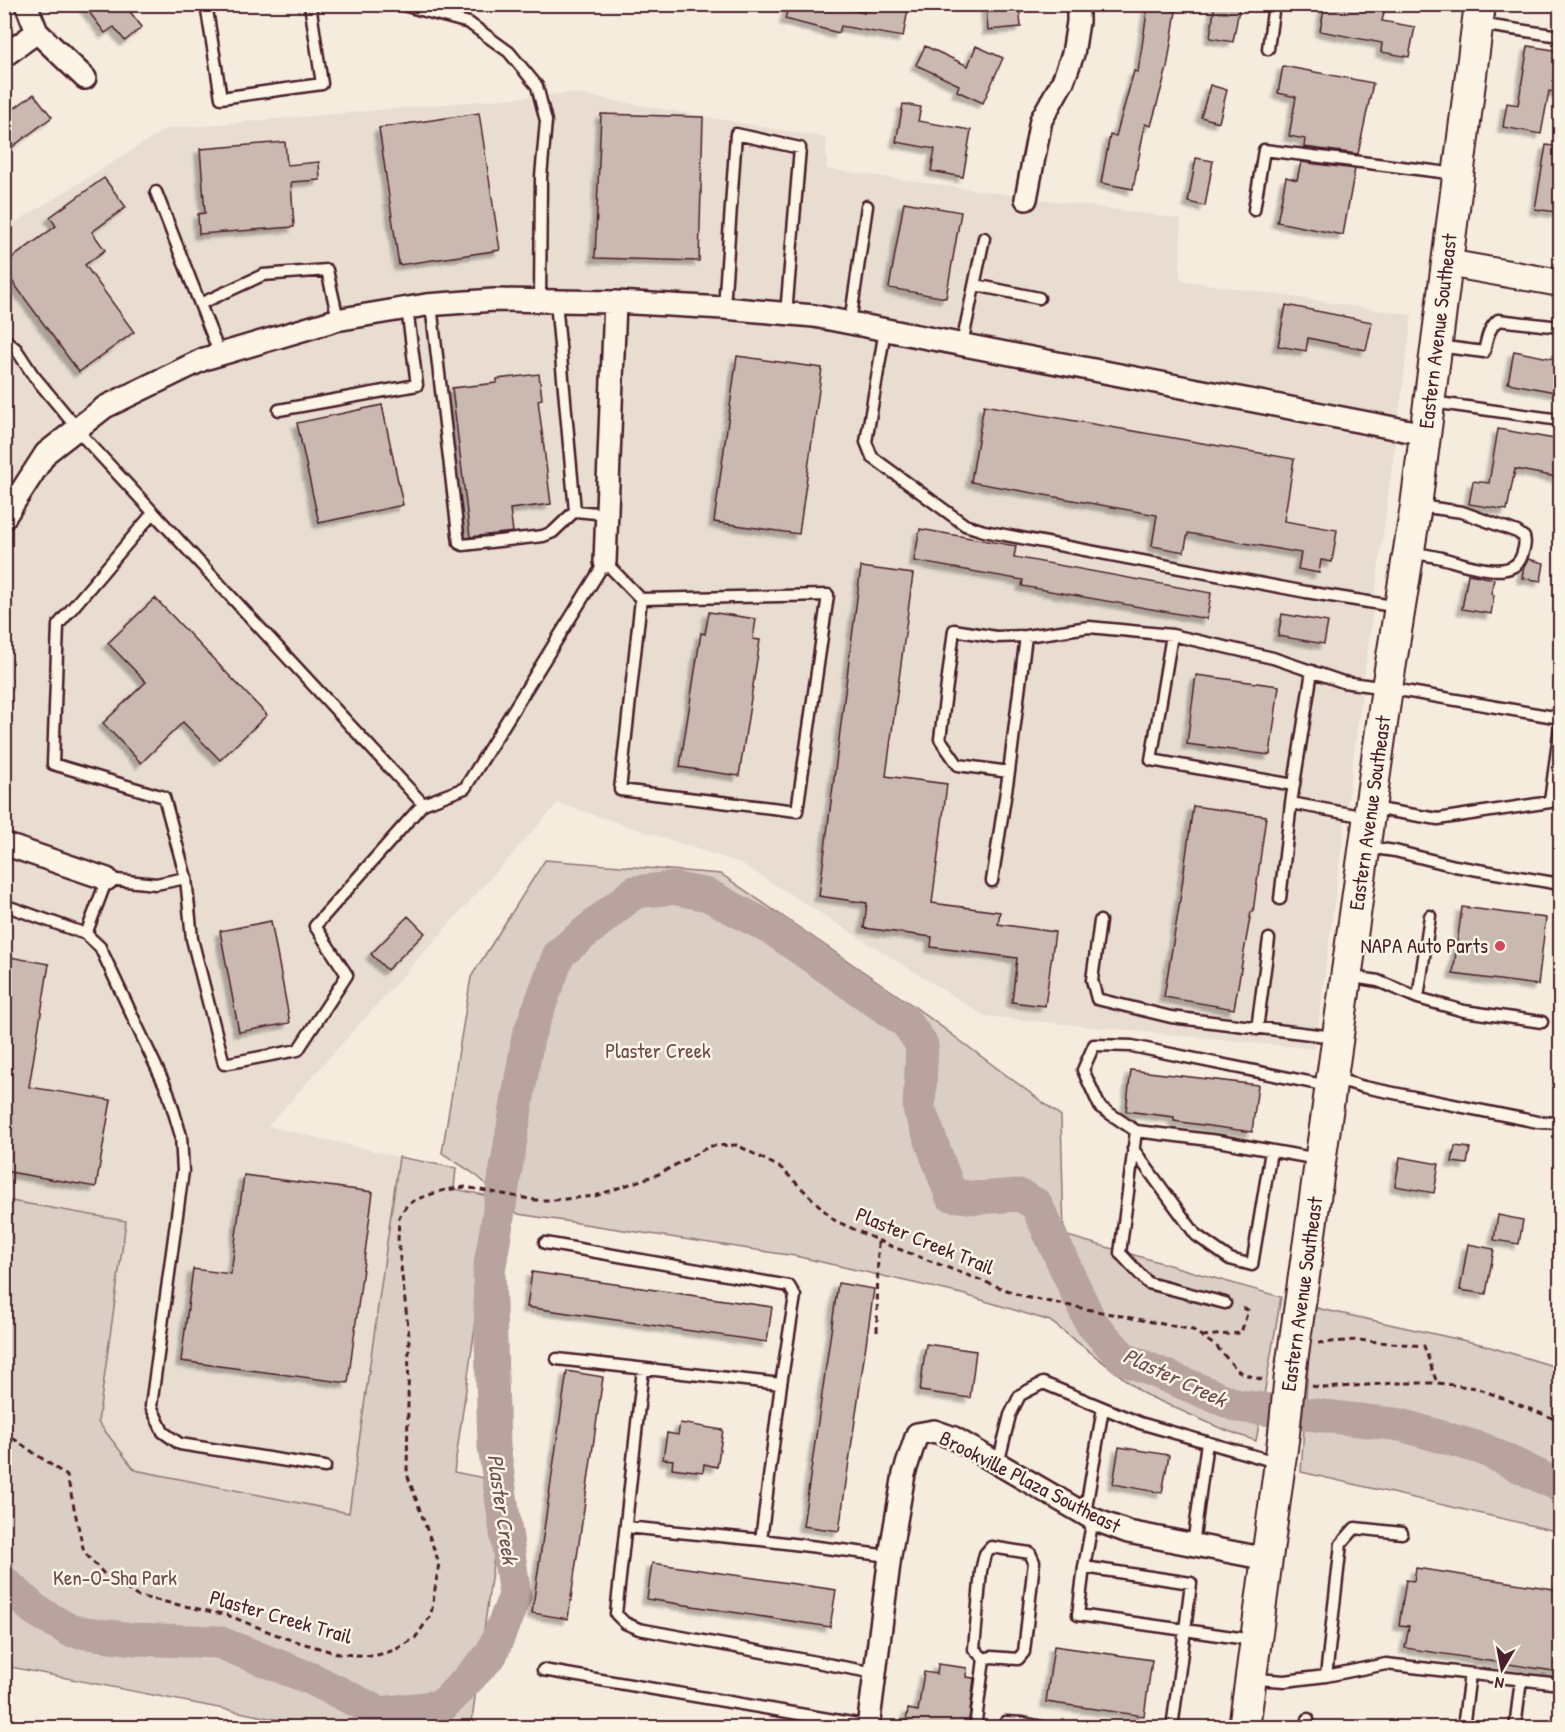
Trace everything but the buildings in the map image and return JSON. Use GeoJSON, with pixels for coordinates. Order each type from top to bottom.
{"type":"FeatureCollection","features":[{"type":"Feature","properties":{"kind":"main road","name":"Eastern Avenue Southeast"},"geometry":{"type":"LineString","coordinates":[[1244,1728],[1294,1345],[1416,506],[1479,14]]}},
{"type":"Feature","properties":{"kind":"street"},"geometry":{"type":"LineString","coordinates":[[26,4],[37,32],[85,78]]}},
{"type":"Feature","properties":{"kind":"street"},"geometry":{"type":"LineString","coordinates":[[1026,200],[1041,120],[1063,81],[1073,54],[1078,4]]}},
{"type":"Feature","properties":{"kind":"street"},"geometry":{"type":"LineString","coordinates":[[4,56],[37,32]]}},
{"type":"Feature","properties":{"kind":"street"},"geometry":{"type":"LineString","coordinates":[[1447,263],[1560,284]]}},
{"type":"Feature","properties":{"kind":"street"},"geometry":{"type":"LineString","coordinates":[[4,518],[46,453],[76,429],[105,407],[204,360],[338,319],[431,305],[494,300],[615,302],[724,308],[850,323],[1425,434]]}},
{"type":"Feature","properties":{"kind":"street"},"geometry":{"type":"LineString","coordinates":[[605,562],[615,302]]}},
{"type":"Feature","properties":{"kind":"street"},"geometry":{"type":"LineString","coordinates":[[4,844],[107,879]]}},
{"type":"Feature","properties":{"kind":"street","name":"Brookville Plaza Southeast"},"geometry":{"type":"LineString","coordinates":[[890,1556],[904,1474],[917,1434],[934,1431],[954,1438],[1089,1516],[1128,1532],[1267,1559]]}},
{"type":"Feature","properties":{"kind":"street"},"geometry":{"type":"LineString","coordinates":[[869,1727],[890,1556]]}},
{"type":"Feature","properties":{"kind":"lane"},"geometry":{"type":"LineString","coordinates":[[206,4],[221,98],[322,84],[310,4]]}},
{"type":"Feature","properties":{"kind":"lane"},"geometry":{"type":"LineString","coordinates":[[399,4],[469,23],[508,52],[537,86],[546,121],[541,177],[548,301],[575,511]]}},
{"type":"Feature","properties":{"kind":"lane"},"geometry":{"type":"LineString","coordinates":[[1268,49],[1274,4]]}},
{"type":"Feature","properties":{"kind":"lane"},"geometry":{"type":"LineString","coordinates":[[1479,14],[1560,36]]}},
{"type":"Feature","properties":{"kind":"lane"},"geometry":{"type":"LineString","coordinates":[[724,308],[736,134],[800,148],[786,314]]}},
{"type":"Feature","properties":{"kind":"lane"},"geometry":{"type":"LineString","coordinates":[[1254,210],[1264,150],[1458,174]]}},
{"type":"Feature","properties":{"kind":"lane"},"geometry":{"type":"LineString","coordinates":[[156,192],[220,355]]}},
{"type":"Feature","properties":{"kind":"lane"},"geometry":{"type":"LineString","coordinates":[[850,323],[867,206]]}},
{"type":"Feature","properties":{"kind":"lane"},"geometry":{"type":"LineString","coordinates":[[962,344],[984,238]]}},
{"type":"Feature","properties":{"kind":"lane"},"geometry":{"type":"LineString","coordinates":[[200,304],[263,275],[327,270],[338,319]]}},
{"type":"Feature","properties":{"kind":"lane"},"geometry":{"type":"LineString","coordinates":[[975,285],[1040,298]]}},
{"type":"Feature","properties":{"kind":"lane"},"geometry":{"type":"LineString","coordinates":[[431,305],[459,543],[463,545],[543,536],[553,532],[575,511],[607,514]]}},
{"type":"Feature","properties":{"kind":"lane"},"geometry":{"type":"LineString","coordinates":[[279,410],[417,385],[407,308]]}},
{"type":"Feature","properties":{"kind":"lane"},"geometry":{"type":"LineString","coordinates":[[1437,346],[1484,352],[1491,326],[1498,320],[1560,327]]}},
{"type":"Feature","properties":{"kind":"lane"},"geometry":{"type":"LineString","coordinates":[[885,330],[866,442],[872,458],[965,525],[984,531],[1294,590],[1400,607]]}},
{"type":"Feature","properties":{"kind":"lane"},"geometry":{"type":"LineString","coordinates":[[4,339],[16,349],[33,375],[76,429],[423,804]]}},
{"type":"Feature","properties":{"kind":"lane"},"geometry":{"type":"LineString","coordinates":[[1429,402],[1560,420]]}},
{"type":"Feature","properties":{"kind":"lane"},"geometry":{"type":"LineString","coordinates":[[1408,552],[1437,556],[1475,567],[1496,570],[1513,568],[1520,562],[1526,545],[1524,537],[1516,532],[1462,512],[1416,506]]}},
{"type":"Feature","properties":{"kind":"lane"},"geometry":{"type":"LineString","coordinates":[[153,513],[58,625],[53,764],[164,797],[186,878],[192,939],[224,1064],[298,1050],[346,975],[315,926],[423,804],[465,788],[605,562],[641,599],[828,596],[796,811],[620,790],[641,599]]}},
{"type":"Feature","properties":{"kind":"lane"},"geometry":{"type":"LineString","coordinates":[[1009,772],[958,765],[940,739],[954,630],[996,637],[1026,636],[1089,627],[1172,635],[1274,658],[1343,682],[1560,718]]}},
{"type":"Feature","properties":{"kind":"lane"},"geometry":{"type":"LineString","coordinates":[[1172,635],[1151,760],[1294,785]]}},
{"type":"Feature","properties":{"kind":"lane"},"geometry":{"type":"LineString","coordinates":[[992,881],[1009,772],[1026,636]]}},
{"type":"Feature","properties":{"kind":"lane"},"geometry":{"type":"LineString","coordinates":[[1280,899],[1291,803],[1312,671]]}},
{"type":"Feature","properties":{"kind":"lane"},"geometry":{"type":"LineString","coordinates":[[1291,803],[1438,819],[1550,802],[1560,726]]}},
{"type":"Feature","properties":{"kind":"lane"},"geometry":{"type":"LineString","coordinates":[[1366,847],[1395,851],[1455,867],[1560,884]]}},
{"type":"Feature","properties":{"kind":"lane"},"geometry":{"type":"LineString","coordinates":[[86,934],[107,879],[156,884],[186,878]]}},
{"type":"Feature","properties":{"kind":"lane"},"geometry":{"type":"LineString","coordinates":[[4,905],[86,934],[99,947],[168,1092],[181,1136],[183,1171],[151,1406],[163,1432],[180,1444],[325,1467]]}},
{"type":"Feature","properties":{"kind":"lane"},"geometry":{"type":"LineString","coordinates":[[1418,998],[1430,916]]}},
{"type":"Feature","properties":{"kind":"lane"},"geometry":{"type":"LineString","coordinates":[[1100,921],[1092,980],[1097,999],[1171,1017],[1338,1038]]}},
{"type":"Feature","properties":{"kind":"lane"},"geometry":{"type":"LineString","coordinates":[[1257,1029],[1269,939]]}},
{"type":"Feature","properties":{"kind":"lane"},"geometry":{"type":"LineString","coordinates":[[1346,976],[1378,981],[1418,998],[1464,1011],[1542,1022]]}},
{"type":"Feature","properties":{"kind":"lane"},"geometry":{"type":"LineString","coordinates":[[1321,1159],[1218,1141],[1136,1131],[1100,1107],[1083,1070],[1094,1045],[1132,1046],[1364,1087],[1538,1122],[1560,1123]]}},
{"type":"Feature","properties":{"kind":"lane"},"geometry":{"type":"LineString","coordinates":[[1136,1131],[1120,1253],[1148,1283],[1225,1304]]}},
{"type":"Feature","properties":{"kind":"lane"},"geometry":{"type":"LineString","coordinates":[[1133,1149],[1196,1235],[1230,1259],[1252,1265],[1271,1151]]}},
{"type":"Feature","properties":{"kind":"lane"},"geometry":{"type":"LineString","coordinates":[[545,1243],[789,1286],[795,1296],[761,1540]]}},
{"type":"Feature","properties":{"kind":"lane"},"geometry":{"type":"LineString","coordinates":[[557,1359],[781,1384]]}},
{"type":"Feature","properties":{"kind":"lane"},"geometry":{"type":"LineString","coordinates":[[643,1369],[616,1614],[625,1623],[639,1629],[875,1673]]}},
{"type":"Feature","properties":{"kind":"lane"},"geometry":{"type":"LineString","coordinates":[[998,1464],[1010,1415],[1020,1395],[1043,1383],[1140,1423],[1280,1463]]}},
{"type":"Feature","properties":{"kind":"lane"},"geometry":{"type":"LineString","coordinates":[[1103,1408],[1078,1615],[1256,1640]]}},
{"type":"Feature","properties":{"kind":"lane"},"geometry":{"type":"LineString","coordinates":[[1193,1545],[1207,1442]]}},
{"type":"Feature","properties":{"kind":"lane"},"geometry":{"type":"LineString","coordinates":[[626,1527],[761,1540],[890,1556]]}},
{"type":"Feature","properties":{"kind":"lane"},"geometry":{"type":"LineString","coordinates":[[1326,1676],[1341,1544],[1355,1528],[1402,1533]]}},
{"type":"Feature","properties":{"kind":"lane"},"geometry":{"type":"LineString","coordinates":[[991,1547],[1030,1553],[1034,1562],[1024,1652],[1018,1659],[984,1659],[974,1649],[985,1554],[991,1547]]}},
{"type":"Feature","properties":{"kind":"lane"},"geometry":{"type":"LineString","coordinates":[[1084,1567],[1191,1583],[1172,1728]]}},
{"type":"Feature","properties":{"kind":"lane"},"geometry":{"type":"LineString","coordinates":[[975,1728],[984,1659]]}},
{"type":"Feature","properties":{"kind":"lane"},"geometry":{"type":"LineString","coordinates":[[1251,1679],[1285,1681],[1326,1676],[1386,1664],[1560,1683]]}},
{"type":"Feature","properties":{"kind":"lane"},"geometry":{"type":"LineString","coordinates":[[543,1670],[869,1727]]}},
{"type":"Feature","properties":{"kind":"lane"},"geometry":{"type":"LineString","coordinates":[[1463,1728],[1470,1674]]}},
{"type":"Feature","properties":{"kind":"lane"},"geometry":{"type":"LineString","coordinates":[[1515,1728],[1521,1679]]}},
{"type":"Feature","properties":{"kind":"lane"},"geometry":{"type":"LineString","coordinates":[[1002,1728],[1006,1722],[1048,1728]]}},
{"type":"Feature","properties":{"kind":"path","name":"Plaster Creek Trail"},"geometry":{"type":"LineString","coordinates":[[4,1432],[66,1476],[84,1552],[105,1575],[137,1596],[227,1615],[285,1638],[339,1654],[374,1656],[395,1650],[416,1638],[432,1615],[439,1563],[407,1474],[409,1336],[398,1241],[399,1217],[406,1205],[417,1199],[441,1191],[465,1187],[535,1200],[595,1196],[660,1174],[710,1146],[737,1145],[781,1168],[834,1220],[878,1241],[1025,1297],[1193,1330]]}},
{"type":"Feature","properties":{"kind":"path"},"geometry":{"type":"LineString","coordinates":[[877,1332],[878,1241]]}},
{"type":"Feature","properties":{"kind":"path"},"geometry":{"type":"LineString","coordinates":[[1202,1336],[1241,1333],[1248,1310],[1225,1304]]}},
{"type":"Feature","properties":{"kind":"path"},"geometry":{"type":"LineString","coordinates":[[1294,1345],[1358,1340],[1424,1346],[1437,1383]]}},
{"type":"Feature","properties":{"kind":"path"},"geometry":{"type":"LineString","coordinates":[[1396,1383],[1437,1383],[1477,1388],[1560,1421]]}},
{"type":"Feature","properties":{"kind":"shaded area"},"geometry":{"type":"Polygon","coordinates":[[[571,93],[826,138],[827,169],[1181,219],[1180,280],[1412,315],[1315,1049],[985,1016],[740,863],[558,803],[268,1126],[399,1157],[349,1513],[135,1470],[98,1422],[126,1222],[5,1200],[5,229],[166,129],[571,93]]]}},
{"type":"Feature","properties":{"kind":"green space","name":"Plaster Creek"},"geometry":{"type":"Polygon","coordinates":[[[545,860],[721,874],[915,1007],[1061,1116],[1064,1235],[1281,1297],[1256,1441],[1220,1428],[1144,1394],[1050,1321],[962,1294],[795,1256],[518,1214],[476,1175],[442,1153],[471,977],[545,860]]]}},
{"type":"Feature","properties":{"kind":"green space","name":"Ken-O-Sha Park"},"geometry":{"type":"Polygon","coordinates":[[[399,1157],[456,1168],[454,1189],[494,1197],[454,1472],[504,1482],[471,1727],[315,1727],[5,1666],[5,1200],[126,1221],[98,1422],[135,1470],[349,1513],[399,1157]]]}},
{"type":"Feature","properties":{"kind":"green space"},"geometry":{"type":"Polygon","coordinates":[[[1312,1307],[1480,1344],[1560,1368],[1560,1532],[1301,1472],[1312,1307]]]}},
{"type":"Feature","properties":{"kind":"waterway","name":"Plaster Creek"},"geometry":{"type":"LineString","coordinates":[[4,1582],[35,1610],[71,1631],[133,1639],[218,1642],[312,1679],[380,1713],[442,1706],[491,1655],[515,1596],[494,1446],[489,1271],[528,1037],[559,954],[635,892],[672,888],[708,895],[775,931],[907,1023],[922,1045],[919,1108],[951,1195],[978,1198],[1019,1195],[1036,1204],[1091,1323],[1123,1358],[1238,1406],[1401,1425],[1483,1449],[1560,1486]]}},
{"type":"Feature","properties":{"kind":"place","name":"NAPA Auto Parts"},"geometry":{"type":"Point","coordinates":[1500,946]}}]}
